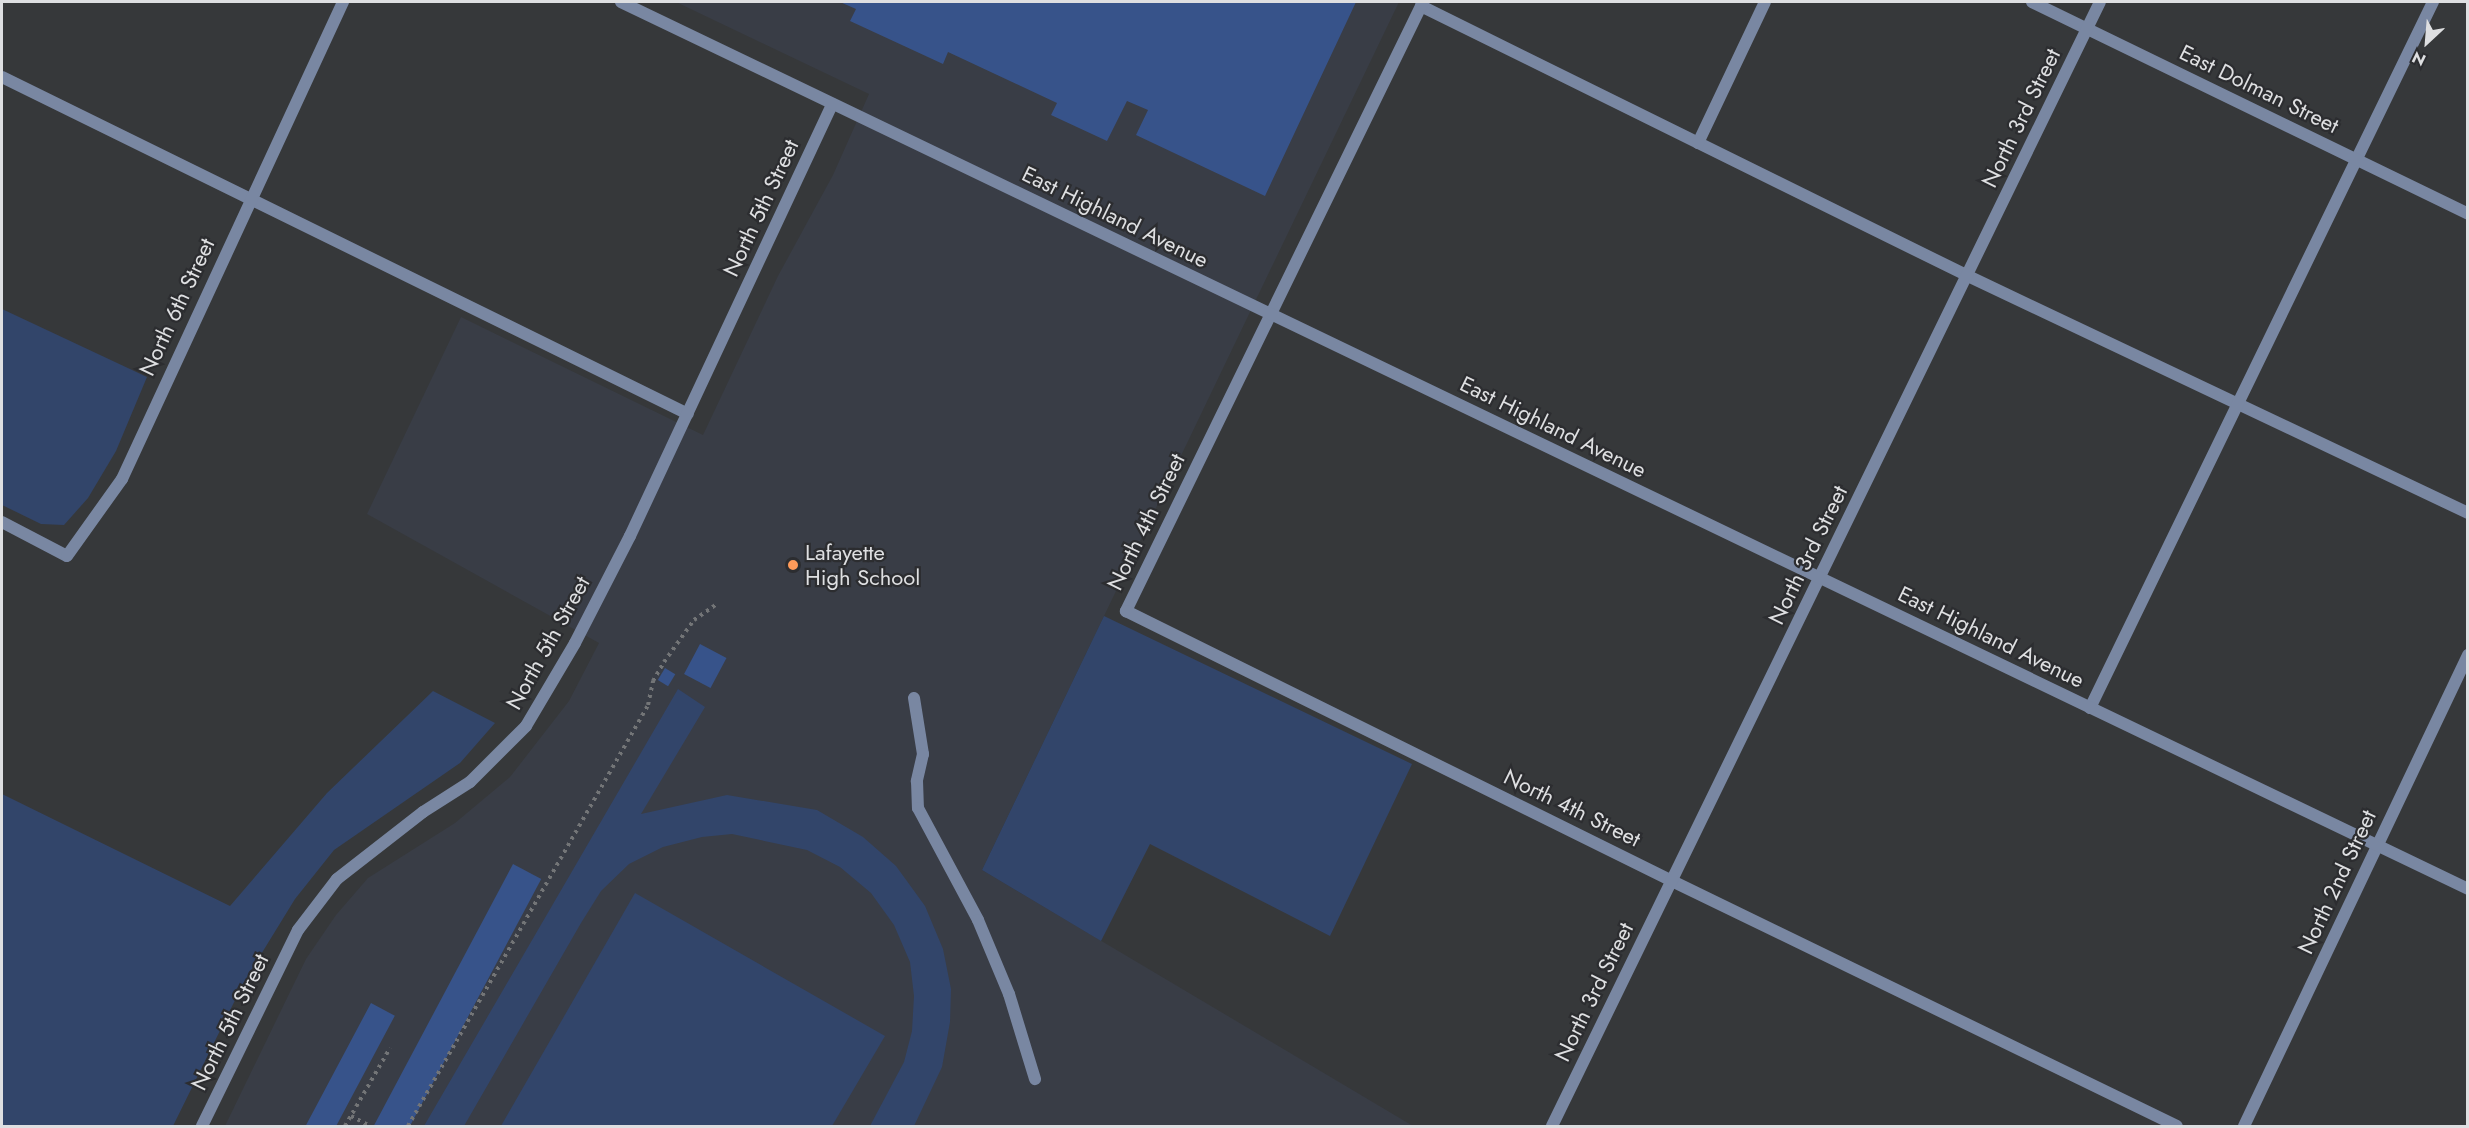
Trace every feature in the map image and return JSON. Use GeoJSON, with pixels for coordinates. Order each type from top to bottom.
{"type":"FeatureCollection","features":[{"type":"Feature","properties":{"kind":"street","name":"North 6th Street"},"geometry":{"type":"LineString","coordinates":[[2,522],[67,556],[122,479],[250,198],[343,2]]}},
{"type":"Feature","properties":{"kind":"street","name":"East Highland Avenue"},"geometry":{"type":"LineString","coordinates":[[621,2],[2468,889]]}},
{"type":"Feature","properties":{"kind":"street"},"geometry":{"type":"LineString","coordinates":[[1698,143],[1765,2]]}},
{"type":"Feature","properties":{"kind":"street","name":"East Dolman Street"},"geometry":{"type":"LineString","coordinates":[[2032,2],[2468,214]]}},
{"type":"Feature","properties":{"kind":"street","name":"North 3rd Street"},"geometry":{"type":"LineString","coordinates":[[1552,1126],[2100,2]]}},
{"type":"Feature","properties":{"kind":"street"},"geometry":{"type":"LineString","coordinates":[[2091,708],[2236,403],[2358,160],[2433,2]]}},
{"type":"Feature","properties":{"kind":"street"},"geometry":{"type":"LineString","coordinates":[[1422,4],[1968,276],[2468,513]]}},
{"type":"Feature","properties":{"kind":"street","name":"North 4th Street"},"geometry":{"type":"LineString","coordinates":[[1422,4],[1272,316],[1126,611],[1672,881]]}},
{"type":"Feature","properties":{"kind":"street"},"geometry":{"type":"LineString","coordinates":[[2,77],[688,414]]}},
{"type":"Feature","properties":{"kind":"street","name":"North 5th Street"},"geometry":{"type":"LineString","coordinates":[[202,1126],[298,930],[337,879],[423,812],[470,782],[526,726],[575,643],[688,414],[832,104]]}},
{"type":"Feature","properties":{"kind":"street","name":"North 2nd Street"},"geometry":{"type":"LineString","coordinates":[[2244,1126],[2468,655]]}},
{"type":"Feature","properties":{"kind":"street"},"geometry":{"type":"LineString","coordinates":[[914,698],[923,754],[917,781],[918,808],[978,920],[1009,994],[1035,1079]]}},
{"type":"Feature","properties":{"kind":"street"},"geometry":{"type":"LineString","coordinates":[[1672,881],[2177,1126]]}},
{"type":"Feature","properties":{"kind":"path"},"geometry":{"type":"LineString","coordinates":[[408,1126],[648,705],[653,681],[664,662],[694,620],[718,603]]}},
{"type":"Feature","properties":{"kind":"path"},"geometry":{"type":"LineString","coordinates":[[345,1126],[390,1048]]}},
{"type":"Feature","properties":{"kind":"path"},"geometry":{"type":"LineString","coordinates":[[351,1116],[370,1126]]}},
{"type":"Feature","properties":{"kind":"shaded area","name":"Lafayette High School"},"geometry":{"type":"Polygon","coordinates":[[[676,2],[1399,2],[982,870],[1413,1126],[225,1126],[306,959],[336,915],[368,878],[455,823],[510,777],[569,701],[599,643],[367,514],[461,317],[703,435],[778,276],[833,175],[869,94],[676,2]]]}},
{"type":"Feature","properties":{"kind":"shaded area"},"geometry":{"type":"Polygon","coordinates":[[[2,309],[147,377],[116,451],[88,498],[64,525],[41,524],[2,505],[2,309]]]}},
{"type":"Feature","properties":{"kind":"shaded area"},"geometry":{"type":"Polygon","coordinates":[[[1104,616],[1412,764],[1330,936],[1150,844],[1101,941],[982,870],[1104,616]]]}},
{"type":"Feature","properties":{"kind":"shaded area"},"geometry":{"type":"Polygon","coordinates":[[[678,689],[705,707],[641,814],[727,795],[817,810],[863,837],[896,866],[925,906],[943,949],[951,989],[950,1022],[942,1067],[914,1126],[870,1126],[904,1062],[912,1031],[914,996],[910,962],[894,925],[871,893],[840,867],[807,850],[732,834],[702,837],[663,847],[629,864],[601,891],[464,1126],[424,1126],[678,689]]]}},
{"type":"Feature","properties":{"kind":"shaded area"},"geometry":{"type":"Polygon","coordinates":[[[433,691],[495,723],[460,763],[334,850],[295,899],[244,982],[173,1126],[2,1126],[2,794],[230,906],[327,793],[433,691]]]}},
{"type":"Feature","properties":{"kind":"shaded area"},"geometry":{"type":"Polygon","coordinates":[[[635,893],[885,1036],[832,1126],[501,1126],[635,893]]]}},
{"type":"Feature","properties":{"kind":"building"},"geometry":{"type":"Polygon","coordinates":[[[840,2],[1356,2],[1265,196],[1136,135],[1148,110],[1127,101],[1107,141],[1051,115],[1057,103],[948,52],[943,64],[850,21],[856,9],[840,2]]]}},
{"type":"Feature","properties":{"kind":"building"},"geometry":{"type":"Polygon","coordinates":[[[700,644],[726,658],[711,688],[684,674],[700,644]]]}},
{"type":"Feature","properties":{"kind":"building"},"geometry":{"type":"Polygon","coordinates":[[[665,668],[675,674],[668,686],[658,680],[665,668]]]}},
{"type":"Feature","properties":{"kind":"building"},"geometry":{"type":"Polygon","coordinates":[[[513,864],[541,879],[410,1126],[374,1126],[513,864]]]}},
{"type":"Feature","properties":{"kind":"building"},"geometry":{"type":"Polygon","coordinates":[[[371,1003],[395,1016],[336,1126],[306,1126],[371,1003]]]}},
{"type":"Feature","properties":{"kind":"place","name":"Lafayette High School"},"geometry":{"type":"Point","coordinates":[793,565]}}]}
